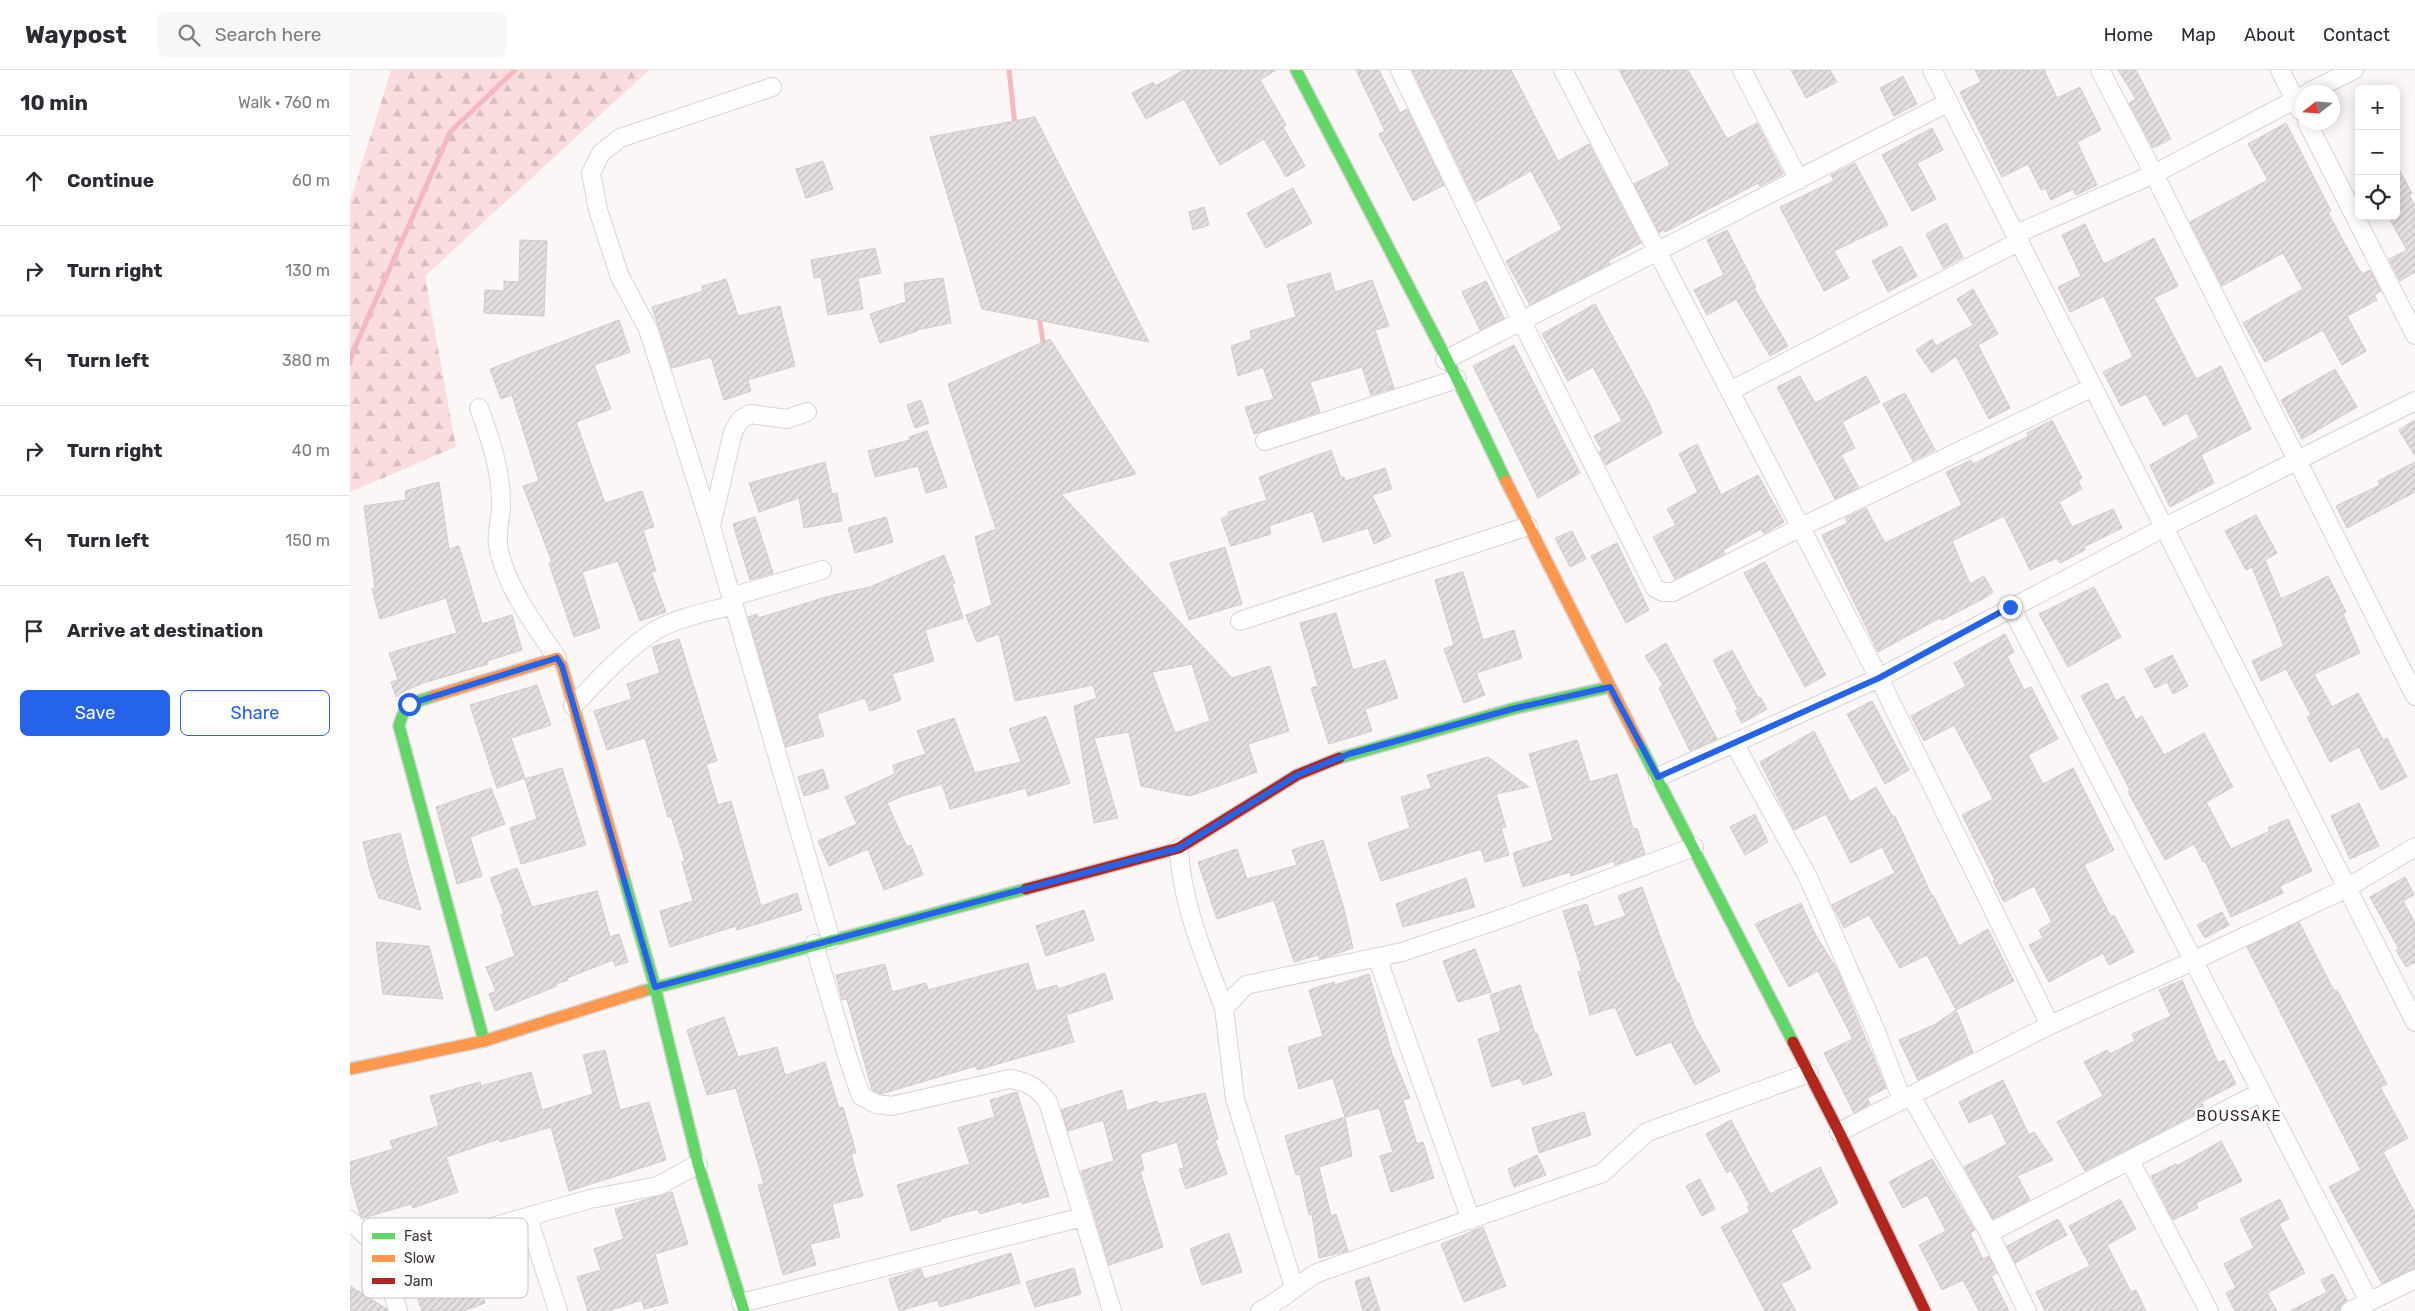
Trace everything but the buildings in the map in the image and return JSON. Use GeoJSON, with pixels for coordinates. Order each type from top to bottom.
{"type":"FeatureCollection","features":[{"type":"Feature","properties":{"kind":"street"},"geometry":{"type":"LineString","coordinates":[[1296,70],[1457,380],[1528,526],[1840,1132],[1926,1311]]}},
{"type":"Feature","properties":{"kind":"street"},"geometry":{"type":"LineString","coordinates":[[1400,70],[1522,322],[1655,588],[1663,592],[1673,592],[1801,527],[2094,387]]}},
{"type":"Feature","properties":{"kind":"street"},"geometry":{"type":"LineString","coordinates":[[1563,70],[1879,678],[2050,1025]]}},
{"type":"Feature","properties":{"kind":"street"},"geometry":{"type":"LineString","coordinates":[[1742,70],[1799,180]]}},
{"type":"Feature","properties":{"kind":"street"},"geometry":{"type":"LineString","coordinates":[[1932,70],[2415,1022]]}},
{"type":"Feature","properties":{"kind":"street"},"geometry":{"type":"LineString","coordinates":[[2100,70],[2298,459],[2415,696]]}},
{"type":"Feature","properties":{"kind":"street"},"geometry":{"type":"LineString","coordinates":[[2280,70],[2295,91]]}},
{"type":"Feature","properties":{"kind":"street"},"geometry":{"type":"LineString","coordinates":[[2329,85],[2354,70]]}},
{"type":"Feature","properties":{"kind":"street"},"geometry":{"type":"LineString","coordinates":[[772,87],[620,138],[601,153],[592,173],[598,210],[620,276],[648,329],[711,526],[831,940]]}},
{"type":"Feature","properties":{"kind":"street"},"geometry":{"type":"LineString","coordinates":[[1446,360],[1658,253],[1949,102]]}},
{"type":"Feature","properties":{"kind":"street"},"geometry":{"type":"LineString","coordinates":[[1730,391],[2018,238],[2295,104]]}},
{"type":"Feature","properties":{"kind":"street"},"geometry":{"type":"LineString","coordinates":[[2310,130],[2415,335]]}},
{"type":"Feature","properties":{"kind":"street"},"geometry":{"type":"LineString","coordinates":[[1265,441],[1457,380]]}},
{"type":"Feature","properties":{"kind":"street"},"geometry":{"type":"LineString","coordinates":[[1658,777],[1879,678],[2164,527],[2415,402]]}},
{"type":"Feature","properties":{"kind":"street"},"geometry":{"type":"LineString","coordinates":[[479,408],[492,442],[499,471],[501,506],[497,537],[499,551],[519,600],[557,658],[573,706],[655,987],[698,1164],[743,1307],[1083,1217]]}},
{"type":"Feature","properties":{"kind":"street"},"geometry":{"type":"LineString","coordinates":[[711,526],[733,432],[740,420],[750,414],[788,419],[807,412]]}},
{"type":"Feature","properties":{"kind":"street"},"geometry":{"type":"LineString","coordinates":[[1240,621],[1528,526]]}},
{"type":"Feature","properties":{"kind":"street"},"geometry":{"type":"LineString","coordinates":[[573,706],[602,676],[656,630],[822,570]]}},
{"type":"Feature","properties":{"kind":"street"},"geometry":{"type":"LineString","coordinates":[[2010,607],[2369,1301]]}},
{"type":"Feature","properties":{"kind":"street"},"geometry":{"type":"LineString","coordinates":[[484,1040],[399,726],[402,713],[409,704],[557,658]]}},
{"type":"Feature","properties":{"kind":"street"},"geometry":{"type":"LineString","coordinates":[[350,1069],[484,1040],[655,987],[1179,848],[1297,775],[1349,754],[1516,708],[1610,687]]}},
{"type":"Feature","properties":{"kind":"street"},"geometry":{"type":"LineString","coordinates":[[1734,743],[1808,876],[1906,1098],[1989,1233],[2027,1311]]}},
{"type":"Feature","properties":{"kind":"street"},"geometry":{"type":"LineString","coordinates":[[1224,1008],[1246,985],[1402,952],[1510,916],[1694,847]]}},
{"type":"Feature","properties":{"kind":"street"},"geometry":{"type":"LineString","coordinates":[[1840,1132],[2050,1025],[2193,961],[2347,888],[2415,847]]}},
{"type":"Feature","properties":{"kind":"street"},"geometry":{"type":"LineString","coordinates":[[1179,848],[1180,875],[1203,952],[1224,1008],[1235,1099],[1294,1287]]}},
{"type":"Feature","properties":{"kind":"street"},"geometry":{"type":"LineString","coordinates":[[814,944],[846,1055],[861,1096],[876,1104],[892,1106],[1009,1079],[1024,1081],[1039,1090],[1048,1102],[1112,1311]]}},
{"type":"Feature","properties":{"kind":"street"},"geometry":{"type":"LineString","coordinates":[[1377,957],[1471,1220]]}},
{"type":"Feature","properties":{"kind":"street"},"geometry":{"type":"LineString","coordinates":[[1260,1311],[1275,1304],[1294,1287],[1317,1273],[1602,1174],[1647,1132],[1809,1072]]}},
{"type":"Feature","properties":{"kind":"street"},"geometry":{"type":"LineString","coordinates":[[1989,1233],[2260,1092]]}},
{"type":"Feature","properties":{"kind":"street"},"geometry":{"type":"LineString","coordinates":[[2130,1161],[2209,1311]]}},
{"type":"Feature","properties":{"kind":"street"},"geometry":{"type":"LineString","coordinates":[[558,1311],[528,1218],[590,1199],[658,1186],[698,1164]]}},
{"type":"Feature","properties":{"kind":"street"},"geometry":{"type":"LineString","coordinates":[[350,1220],[362,1232]]}},
{"type":"Feature","properties":{"kind":"street"},"geometry":{"type":"LineString","coordinates":[[2350,1311],[2415,1279]]}},
{"type":"Feature","properties":{"kind":"street"},"geometry":{"type":"LineString","coordinates":[[394,1298],[398,1311]]}},
{"type":"Feature","properties":{"kind":"green space"},"geometry":{"type":"Polygon","coordinates":[[[391,70],[649,70],[425,276],[456,447],[350,492],[350,202],[391,70]]]}},
{"type":"Feature","properties":{"kind":"waterway"},"geometry":{"type":"LineString","coordinates":[[350,363],[352,354],[450,132],[515,70]]}},
{"type":"Feature","properties":{"kind":"waterway"},"geometry":{"type":"LineString","coordinates":[[1009,70],[1015,125]]}},
{"type":"Feature","properties":{"kind":"waterway"},"geometry":{"type":"LineString","coordinates":[[1039,315],[1044,349]]}},
{"type":"Feature","properties":{"kind":"traffic: fast"},"geometry":{"type":"LineString","coordinates":[[1296,70],[1457,379],[1506,481]]}},
{"type":"Feature","properties":{"kind":"traffic: fast"},"geometry":{"type":"LineString","coordinates":[[1339,758],[1516,708],[1610,687]]}},
{"type":"Feature","properties":{"kind":"traffic: fast"},"geometry":{"type":"LineString","coordinates":[[434,696],[421,700],[407,708],[399,726],[484,1041]]}},
{"type":"Feature","properties":{"kind":"traffic: fast"},"geometry":{"type":"LineString","coordinates":[[1639,743],[1793,1042]]}},
{"type":"Feature","properties":{"kind":"traffic: fast"},"geometry":{"type":"LineString","coordinates":[[623,875],[655,987],[698,1164],[744,1311]]}},
{"type":"Feature","properties":{"kind":"traffic: fast"},"geometry":{"type":"LineString","coordinates":[[643,991],[1026,889]]}},
{"type":"Feature","properties":{"kind":"traffic: slow"},"geometry":{"type":"LineString","coordinates":[[1506,481],[1639,743]]}},
{"type":"Feature","properties":{"kind":"traffic: slow"},"geometry":{"type":"LineString","coordinates":[[434,696],[557,658],[562,666],[623,875]]}},
{"type":"Feature","properties":{"kind":"traffic: slow"},"geometry":{"type":"LineString","coordinates":[[350,1069],[484,1041],[643,991]]}},
{"type":"Feature","properties":{"kind":"traffic: jam"},"geometry":{"type":"LineString","coordinates":[[1026,889],[1179,848],[1297,775],[1339,758]]}},
{"type":"Feature","properties":{"kind":"traffic: jam"},"geometry":{"type":"LineString","coordinates":[[1793,1042],[1839,1132],[1925,1311]]}},
{"type":"Feature","properties":{"kind":"district","name":"BOUSSAKE"},"geometry":{"type":"Point","coordinates":[2239,1116]}},
{"type":"Feature","properties":{"kind":"route"},"geometry":{"type":"LineString","coordinates":[[409,704],[557,658],[562,666],[655,987],[1179,848],[1297,775],[1349,754],[1516,708],[1610,687],[1658,777],[1879,678],[2010,607]]}}]}
